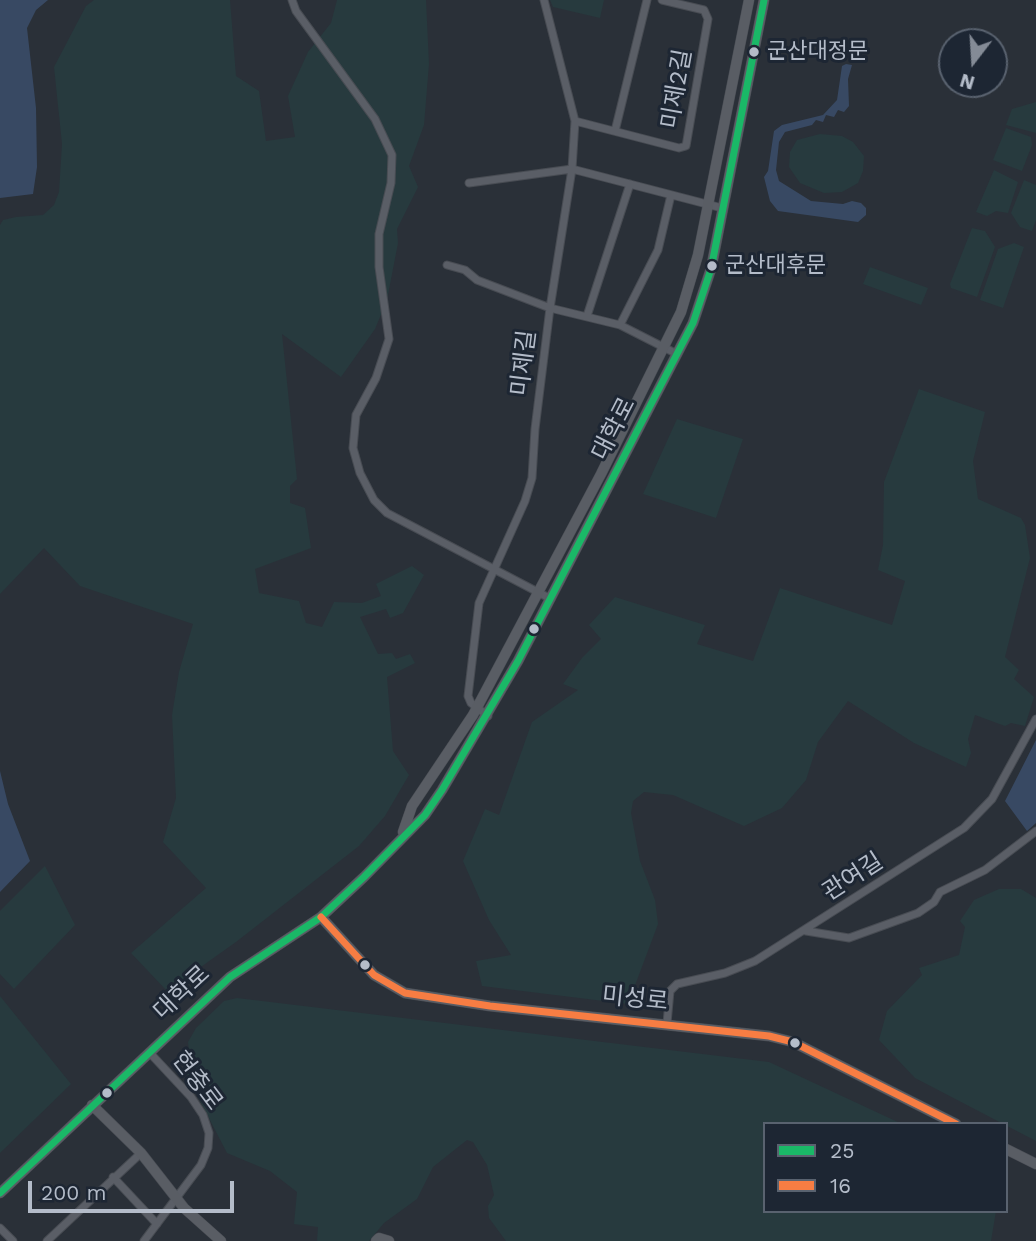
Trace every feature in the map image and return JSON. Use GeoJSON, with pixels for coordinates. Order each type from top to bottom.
{"type":"FeatureCollection","features":[{"type":"Feature","properties":{"kind":"street"},"geometry":{"type":"LineString","coordinates":[[292,0],[296,11],[375,120],[391,155],[391,183],[379,234],[379,267],[389,339],[376,378],[356,415],[353,448],[360,473],[374,500],[387,513],[551,599]]}},
{"type":"Feature","properties":{"kind":"street","name":"미제길"},"geometry":{"type":"LineString","coordinates":[[477,708],[471,703],[467,686],[480,603],[525,501],[532,478],[535,429],[550,308],[572,169],[575,121],[544,0]]}},
{"type":"Feature","properties":{"kind":"street","name":"미제2길"},"geometry":{"type":"LineString","coordinates":[[615,131],[648,0]]}},
{"type":"Feature","properties":{"kind":"street","name":"미제2길"},"geometry":{"type":"LineString","coordinates":[[575,121],[679,148],[686,146],[708,19],[704,10],[662,0]]}},
{"type":"Feature","properties":{"kind":"street","name":"대학로"},"geometry":{"type":"LineString","coordinates":[[402,836],[412,806],[477,708],[663,347],[688,293],[709,204],[746,13],[746,0]]}},
{"type":"Feature","properties":{"kind":"street","name":"대학로"},"geometry":{"type":"LineString","coordinates":[[0,1192],[230,977],[321,917],[425,815],[488,716],[551,599],[703,298],[764,0]]}},
{"type":"Feature","properties":{"kind":"street"},"geometry":{"type":"LineString","coordinates":[[469,183],[572,169],[722,208]]}},
{"type":"Feature","properties":{"kind":"street"},"geometry":{"type":"LineString","coordinates":[[587,316],[630,184]]}},
{"type":"Feature","properties":{"kind":"street"},"geometry":{"type":"LineString","coordinates":[[620,325],[659,250],[671,195]]}},
{"type":"Feature","properties":{"kind":"street"},"geometry":{"type":"LineString","coordinates":[[447,265],[465,270],[477,280],[550,308],[620,325],[677,354]]}},
{"type":"Feature","properties":{"kind":"street"},"geometry":{"type":"LineString","coordinates":[[477,708],[488,716]]}},
{"type":"Feature","properties":{"kind":"street","name":"관여길"},"geometry":{"type":"LineString","coordinates":[[667,1023],[670,991],[677,984],[725,973],[755,961],[964,828],[992,799],[1036,719]]}},
{"type":"Feature","properties":{"kind":"street"},"geometry":{"type":"LineString","coordinates":[[805,931],[849,938],[918,913],[934,902],[940,892],[985,870],[1036,831]]}},
{"type":"Feature","properties":{"kind":"street","name":"미성로"},"geometry":{"type":"LineString","coordinates":[[321,917],[374,975],[404,993],[490,1006],[768,1036],[793,1042],[952,1122]]}},
{"type":"Feature","properties":{"kind":"street","name":"현충로"},"geometry":{"type":"LineString","coordinates":[[144,1241],[201,1165],[208,1148],[209,1133],[203,1115],[191,1097],[149,1052]]}},
{"type":"Feature","properties":{"kind":"street"},"geometry":{"type":"LineString","coordinates":[[92,1105],[141,1153],[193,1218],[220,1241]]}},
{"type":"Feature","properties":{"kind":"street"},"geometry":{"type":"LineString","coordinates":[[1008,1150],[1036,1164]]}},
{"type":"Feature","properties":{"kind":"street"},"geometry":{"type":"LineString","coordinates":[[47,1241],[141,1153]]}},
{"type":"Feature","properties":{"kind":"street"},"geometry":{"type":"LineString","coordinates":[[113,1177],[157,1224]]}},
{"type":"Feature","properties":{"kind":"street"},"geometry":{"type":"LineString","coordinates":[[0,1228],[13,1241]]}},
{"type":"Feature","properties":{"kind":"street"},"geometry":{"type":"LineString","coordinates":[[376,1241],[379,1238],[389,1241]]}},
{"type":"Feature","properties":{"kind":"green space"},"geometry":{"type":"Polygon","coordinates":[[[94,0],[230,0],[236,76],[259,91],[266,141],[295,137],[288,96],[308,52],[331,23],[337,0],[426,0],[429,64],[424,125],[409,166],[418,187],[397,229],[398,243],[387,300],[375,329],[341,377],[282,334],[297,479],[290,486],[290,503],[305,508],[311,548],[255,569],[259,593],[299,601],[306,623],[322,627],[334,602],[362,603],[381,596],[376,584],[412,566],[424,575],[403,613],[390,618],[386,609],[360,617],[378,654],[392,653],[396,659],[410,654],[415,663],[387,677],[393,751],[409,775],[385,816],[359,846],[236,942],[167,991],[131,953],[206,888],[163,842],[176,798],[172,715],[179,672],[193,624],[80,586],[44,548],[0,594],[0,225],[3,220],[43,215],[54,205],[59,192],[62,144],[54,67],[86,6],[94,0]]]}},
{"type":"Feature","properties":{"kind":"green space"},"geometry":{"type":"Polygon","coordinates":[[[550,0],[604,0],[600,18],[553,7],[550,0]]]}},
{"type":"Feature","properties":{"kind":"green space"},"geometry":{"type":"Polygon","coordinates":[[[1036,102],[1036,133],[1006,125],[1012,109],[1036,102]]]}},
{"type":"Feature","properties":{"kind":"green space"},"geometry":{"type":"Polygon","coordinates":[[[1006,128],[1031,137],[1032,145],[1022,171],[993,160],[1006,128]]]}},
{"type":"Feature","properties":{"kind":"green space"},"geometry":{"type":"Polygon","coordinates":[[[820,134],[842,136],[853,142],[864,156],[863,171],[858,183],[842,192],[824,193],[800,183],[789,167],[790,152],[797,140],[820,134]]]}},
{"type":"Feature","properties":{"kind":"green space"},"geometry":{"type":"Polygon","coordinates":[[[994,170],[1018,182],[1008,213],[996,211],[987,216],[976,212],[994,170]]]}},
{"type":"Feature","properties":{"kind":"green space"},"geometry":{"type":"Polygon","coordinates":[[[1024,180],[1036,185],[1036,220],[1032,231],[1020,227],[1011,213],[1024,180]]]}},
{"type":"Feature","properties":{"kind":"green space"},"geometry":{"type":"Polygon","coordinates":[[[972,228],[985,231],[995,247],[977,297],[951,288],[950,284],[972,228]]]}},
{"type":"Feature","properties":{"kind":"green space"},"geometry":{"type":"Polygon","coordinates":[[[1014,243],[1024,247],[1003,308],[980,300],[998,249],[1014,243]]]}},
{"type":"Feature","properties":{"kind":"green space"},"geometry":{"type":"Polygon","coordinates":[[[870,267],[928,288],[921,305],[863,284],[870,267]]]}},
{"type":"Feature","properties":{"kind":"green space"},"geometry":{"type":"Polygon","coordinates":[[[919,389],[985,412],[973,461],[978,499],[1021,518],[1025,525],[1030,558],[1005,657],[1019,670],[1014,679],[1034,697],[1025,726],[1011,723],[1005,726],[975,715],[968,739],[971,753],[966,767],[914,743],[848,701],[818,742],[806,780],[782,808],[744,826],[673,795],[644,792],[633,801],[631,813],[640,861],[655,900],[658,924],[628,1004],[482,986],[476,961],[511,955],[489,920],[463,861],[485,809],[499,815],[532,722],[578,690],[563,684],[582,658],[601,639],[589,625],[615,597],[705,625],[697,644],[753,661],[780,588],[892,625],[905,581],[878,570],[883,545],[884,482],[919,389]]]}},
{"type":"Feature","properties":{"kind":"green space"},"geometry":{"type":"Polygon","coordinates":[[[677,419],[743,439],[716,518],[643,494],[677,419]]]}},
{"type":"Feature","properties":{"kind":"green space"},"geometry":{"type":"Polygon","coordinates":[[[45,866],[75,925],[14,989],[0,974],[0,911],[45,866]]]}},
{"type":"Feature","properties":{"kind":"green space"},"geometry":{"type":"Polygon","coordinates":[[[999,889],[1021,889],[1036,898],[1036,1141],[1008,1126],[1008,1122],[1000,1122],[915,1078],[879,1040],[887,1011],[922,975],[919,968],[959,955],[965,927],[960,921],[974,900],[999,889]]]}},
{"type":"Feature","properties":{"kind":"green space"},"geometry":{"type":"Polygon","coordinates":[[[0,996],[71,1084],[0,1153],[0,996]]]}},
{"type":"Feature","properties":{"kind":"green space"},"geometry":{"type":"Polygon","coordinates":[[[237,998],[769,1062],[898,1122],[763,1122],[763,1213],[996,1213],[991,1241],[506,1241],[489,1218],[488,1206],[494,1195],[487,1165],[473,1142],[467,1140],[433,1167],[417,1199],[384,1223],[369,1241],[317,1241],[318,1227],[294,1224],[297,1192],[270,1171],[227,1153],[197,1095],[185,1081],[191,1066],[188,1042],[196,1028],[224,1001],[237,998]]]}},
{"type":"Feature","properties":{"kind":"water"},"geometry":{"type":"Polygon","coordinates":[[[0,0],[48,0],[36,10],[27,28],[36,108],[37,167],[33,194],[0,198],[0,0]]]}},
{"type":"Feature","properties":{"kind":"water"},"geometry":{"type":"Polygon","coordinates":[[[852,65],[848,79],[849,106],[844,112],[838,110],[834,117],[826,115],[823,122],[816,120],[812,125],[785,132],[779,142],[776,170],[779,181],[811,201],[861,203],[866,208],[866,215],[858,222],[778,211],[770,201],[764,177],[768,171],[774,131],[782,125],[823,115],[837,100],[842,66],[852,65]]]}},
{"type":"Feature","properties":{"kind":"water"},"geometry":{"type":"Polygon","coordinates":[[[1036,740],[1036,823],[1027,831],[1005,801],[1036,740]]]}},
{"type":"Feature","properties":{"kind":"water"},"geometry":{"type":"Polygon","coordinates":[[[0,771],[8,804],[30,861],[0,892],[0,771]]]}},
{"type":"Feature","properties":{"kind":"transit line","name":"25"},"geometry":{"type":"LineString","coordinates":[[0,1193],[230,977],[321,917],[425,815],[442,790],[518,661],[693,323],[711,269],[764,0]]}},
{"type":"Feature","properties":{"kind":"transit line","name":"16"},"geometry":{"type":"LineString","coordinates":[[321,917],[374,975],[405,993],[490,1006],[769,1036],[793,1042],[952,1122]]}},
{"type":"Feature","properties":{"kind":"place","name":"군산대정문"},"geometry":{"type":"Point","coordinates":[754,52]}},
{"type":"Feature","properties":{"kind":"place","name":"군산대후문"},"geometry":{"type":"Point","coordinates":[712,266]}}]}
